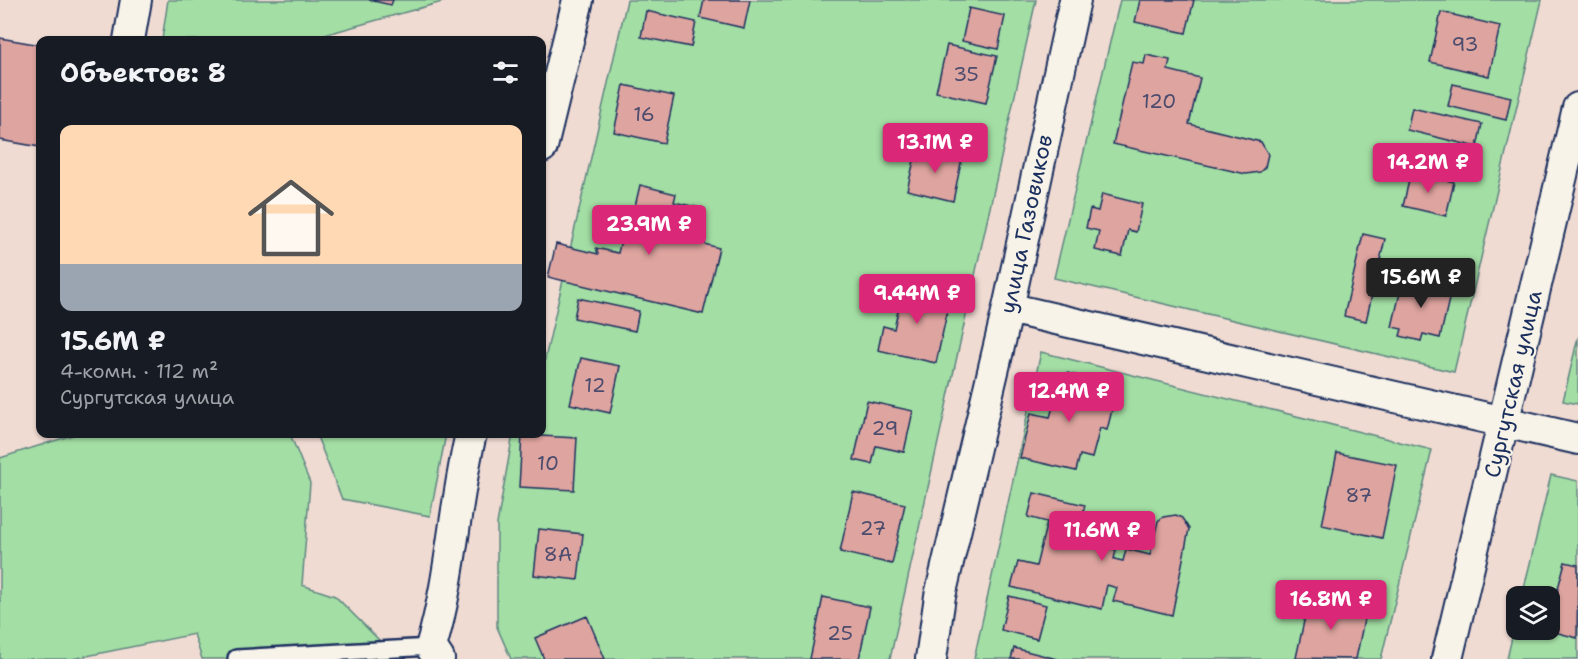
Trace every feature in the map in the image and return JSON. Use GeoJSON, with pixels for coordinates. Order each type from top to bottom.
{"type":"FeatureCollection","features":[{"type":"Feature","properties":{"kind":"street"},"geometry":{"type":"LineString","coordinates":[[130,36],[136,0]]}},
{"type":"Feature","properties":{"kind":"street"},"geometry":{"type":"LineString","coordinates":[[546,131],[578,0]]}},
{"type":"Feature","properties":{"kind":"street","name":"улица Газовиков"},"geometry":{"type":"LineString","coordinates":[[931,659],[940,596],[1008,308],[1075,0]]}},
{"type":"Feature","properties":{"kind":"street","name":"Сургутская улица"},"geometry":{"type":"LineString","coordinates":[[1447,659],[1578,108]]}},
{"type":"Feature","properties":{"kind":"street"},"geometry":{"type":"LineString","coordinates":[[1008,308],[1578,439]]}},
{"type":"Feature","properties":{"kind":"street"},"geometry":{"type":"LineString","coordinates":[[435,653],[463,468],[470,438]]}},
{"type":"Feature","properties":{"kind":"lane"},"geometry":{"type":"LineString","coordinates":[[236,658],[435,653]]}},
{"type":"Feature","properties":{"kind":"green space"},"geometry":{"type":"Polygon","coordinates":[[[168,0],[449,0],[320,36],[163,36],[168,0]]]}},
{"type":"Feature","properties":{"kind":"green space"},"geometry":{"type":"Polygon","coordinates":[[[627,0],[1036,0],[890,659],[511,659],[497,627],[497,524],[512,438],[546,438],[546,354],[627,0]]]}},
{"type":"Feature","properties":{"kind":"green space"},"geometry":{"type":"Polygon","coordinates":[[[1120,0],[1542,0],[1454,372],[1054,278],[1120,0]]]}},
{"type":"Feature","properties":{"kind":"green space"},"geometry":{"type":"Polygon","coordinates":[[[1578,337],[1578,404],[1563,401],[1578,337]]]}},
{"type":"Feature","properties":{"kind":"green space"},"geometry":{"type":"Polygon","coordinates":[[[1041,352],[1432,450],[1381,659],[974,659],[1041,352]]]}},
{"type":"Feature","properties":{"kind":"green space"},"geometry":{"type":"Polygon","coordinates":[[[63,438],[292,438],[310,483],[302,585],[335,596],[398,659],[202,659],[194,634],[72,659],[0,659],[0,458],[63,438]]]}},
{"type":"Feature","properties":{"kind":"green space"},"geometry":{"type":"Polygon","coordinates":[[[318,438],[445,438],[430,516],[342,499],[318,438]]]}},
{"type":"Feature","properties":{"kind":"green space"},"geometry":{"type":"Polygon","coordinates":[[[1551,475],[1578,481],[1578,659],[1507,659],[1511,640],[1560,640],[1560,586],[1525,586],[1551,475]]]}},
{"type":"Feature","properties":{"kind":"building"},"geometry":{"type":"Polygon","coordinates":[[[369,0],[393,0],[391,5],[369,0]]]}},
{"type":"Feature","properties":{"kind":"building"},"geometry":{"type":"Polygon","coordinates":[[[704,0],[750,0],[744,28],[700,18],[704,0]]]}},
{"type":"Feature","properties":{"kind":"building"},"geometry":{"type":"Polygon","coordinates":[[[1140,0],[1194,0],[1186,33],[1135,22],[1140,0]]]}},
{"type":"Feature","properties":{"kind":"building"},"geometry":{"type":"Polygon","coordinates":[[[969,8],[1005,16],[998,49],[962,41],[969,8]]]}},
{"type":"Feature","properties":{"kind":"building"},"geometry":{"type":"Polygon","coordinates":[[[646,11],[696,22],[691,47],[641,37],[646,11]]]}},
{"type":"Feature","properties":{"kind":"building"},"geometry":{"type":"Polygon","coordinates":[[[1441,12],[1500,26],[1489,76],[1430,62],[1441,12]]]}},
{"type":"Feature","properties":{"kind":"building"},"geometry":{"type":"Polygon","coordinates":[[[0,38],[36,44],[36,146],[0,140],[0,38]]]}},
{"type":"Feature","properties":{"kind":"building"},"geometry":{"type":"Polygon","coordinates":[[[947,45],[997,56],[986,103],[936,92],[947,45]]]}},
{"type":"Feature","properties":{"kind":"building"},"geometry":{"type":"Polygon","coordinates":[[[1146,55],[1170,60],[1168,70],[1200,78],[1189,124],[1261,142],[1268,154],[1265,167],[1260,172],[1246,174],[1113,144],[1132,62],[1144,64],[1146,55]]]}},
{"type":"Feature","properties":{"kind":"building"},"geometry":{"type":"Polygon","coordinates":[[[1453,84],[1511,97],[1506,120],[1448,106],[1453,84]]]}},
{"type":"Feature","properties":{"kind":"building"},"geometry":{"type":"Polygon","coordinates":[[[624,85],[674,96],[664,143],[614,132],[624,85]]]}},
{"type":"Feature","properties":{"kind":"building"},"geometry":{"type":"Polygon","coordinates":[[[1412,108],[1482,124],[1477,147],[1407,130],[1412,108]]]}},
{"type":"Feature","properties":{"kind":"building"},"geometry":{"type":"Polygon","coordinates":[[[917,148],[962,158],[953,201],[907,190],[917,148]]]}},
{"type":"Feature","properties":{"kind":"building"},"geometry":{"type":"Polygon","coordinates":[[[1411,172],[1454,182],[1446,216],[1403,206],[1411,172]]]}},
{"type":"Feature","properties":{"kind":"building"},"geometry":{"type":"Polygon","coordinates":[[[640,185],[676,194],[674,202],[705,209],[697,242],[719,248],[703,314],[548,277],[556,244],[598,254],[596,248],[618,253],[627,214],[633,215],[640,185]]]}},
{"type":"Feature","properties":{"kind":"building"},"geometry":{"type":"Polygon","coordinates":[[[1102,194],[1142,204],[1136,232],[1128,230],[1122,256],[1095,250],[1099,231],[1086,228],[1090,209],[1098,211],[1102,194]]]}},
{"type":"Feature","properties":{"kind":"building"},"geometry":{"type":"Polygon","coordinates":[[[1363,234],[1385,239],[1366,321],[1344,316],[1363,234]]]}},
{"type":"Feature","properties":{"kind":"building"},"geometry":{"type":"Polygon","coordinates":[[[1413,275],[1445,283],[1442,294],[1450,295],[1440,338],[1423,334],[1421,341],[1400,336],[1402,329],[1392,327],[1402,284],[1411,287],[1413,275]]]}},
{"type":"Feature","properties":{"kind":"building"},"geometry":{"type":"Polygon","coordinates":[[[904,284],[951,295],[936,363],[878,350],[883,326],[894,329],[904,284]]]}},
{"type":"Feature","properties":{"kind":"building"},"geometry":{"type":"Polygon","coordinates":[[[578,298],[639,311],[635,331],[574,318],[578,298]]]}},
{"type":"Feature","properties":{"kind":"building"},"geometry":{"type":"Polygon","coordinates":[[[581,358],[620,366],[610,413],[570,404],[581,358]]]}},
{"type":"Feature","properties":{"kind":"building"},"geometry":{"type":"Polygon","coordinates":[[[1067,373],[1111,384],[1107,401],[1114,402],[1107,430],[1100,428],[1092,458],[1080,455],[1076,471],[1020,458],[1031,413],[1050,417],[1055,400],[1050,399],[1056,374],[1066,377],[1067,373]]]}},
{"type":"Feature","properties":{"kind":"building"},"geometry":{"type":"Polygon","coordinates":[[[867,401],[913,411],[904,452],[876,446],[872,464],[854,460],[867,401]]]}},
{"type":"Feature","properties":{"kind":"building"},"geometry":{"type":"Polygon","coordinates":[[[522,438],[577,438],[574,490],[519,487],[522,438]]]}},
{"type":"Feature","properties":{"kind":"building"},"geometry":{"type":"Polygon","coordinates":[[[1337,453],[1397,465],[1382,538],[1322,525],[1337,453]]]}},
{"type":"Feature","properties":{"kind":"building"},"geometry":{"type":"Polygon","coordinates":[[[853,492],[905,504],[892,564],[840,552],[853,492]]]}},
{"type":"Feature","properties":{"kind":"building"},"geometry":{"type":"Polygon","coordinates":[[[1034,493],[1085,505],[1077,537],[1116,550],[1114,559],[1123,561],[1126,549],[1150,555],[1158,521],[1163,517],[1176,515],[1182,518],[1189,529],[1172,615],[1113,601],[1117,588],[1107,585],[1102,609],[1011,587],[1018,562],[1036,566],[1047,522],[1028,517],[1034,493]]]}},
{"type":"Feature","properties":{"kind":"building"},"geometry":{"type":"Polygon","coordinates":[[[539,529],[583,534],[578,580],[534,575],[539,529]]]}},
{"type":"Feature","properties":{"kind":"building"},"geometry":{"type":"Polygon","coordinates":[[[1565,562],[1578,565],[1577,638],[1560,633],[1559,586],[1565,562]]]}},
{"type":"Feature","properties":{"kind":"building"},"geometry":{"type":"Polygon","coordinates":[[[1009,596],[1046,605],[1037,639],[1001,630],[1009,596]]]}},
{"type":"Feature","properties":{"kind":"building"},"geometry":{"type":"Polygon","coordinates":[[[823,597],[870,607],[859,659],[810,659],[823,597]]]}},
{"type":"Feature","properties":{"kind":"building"},"geometry":{"type":"Polygon","coordinates":[[[1309,598],[1366,610],[1356,659],[1296,658],[1309,598]]]}},
{"type":"Feature","properties":{"kind":"building"},"geometry":{"type":"Polygon","coordinates":[[[587,616],[605,659],[544,659],[535,638],[587,616]]]}},
{"type":"Feature","properties":{"kind":"building"},"geometry":{"type":"Polygon","coordinates":[[[1014,648],[1057,659],[1011,659],[1014,648]]]}}]}
